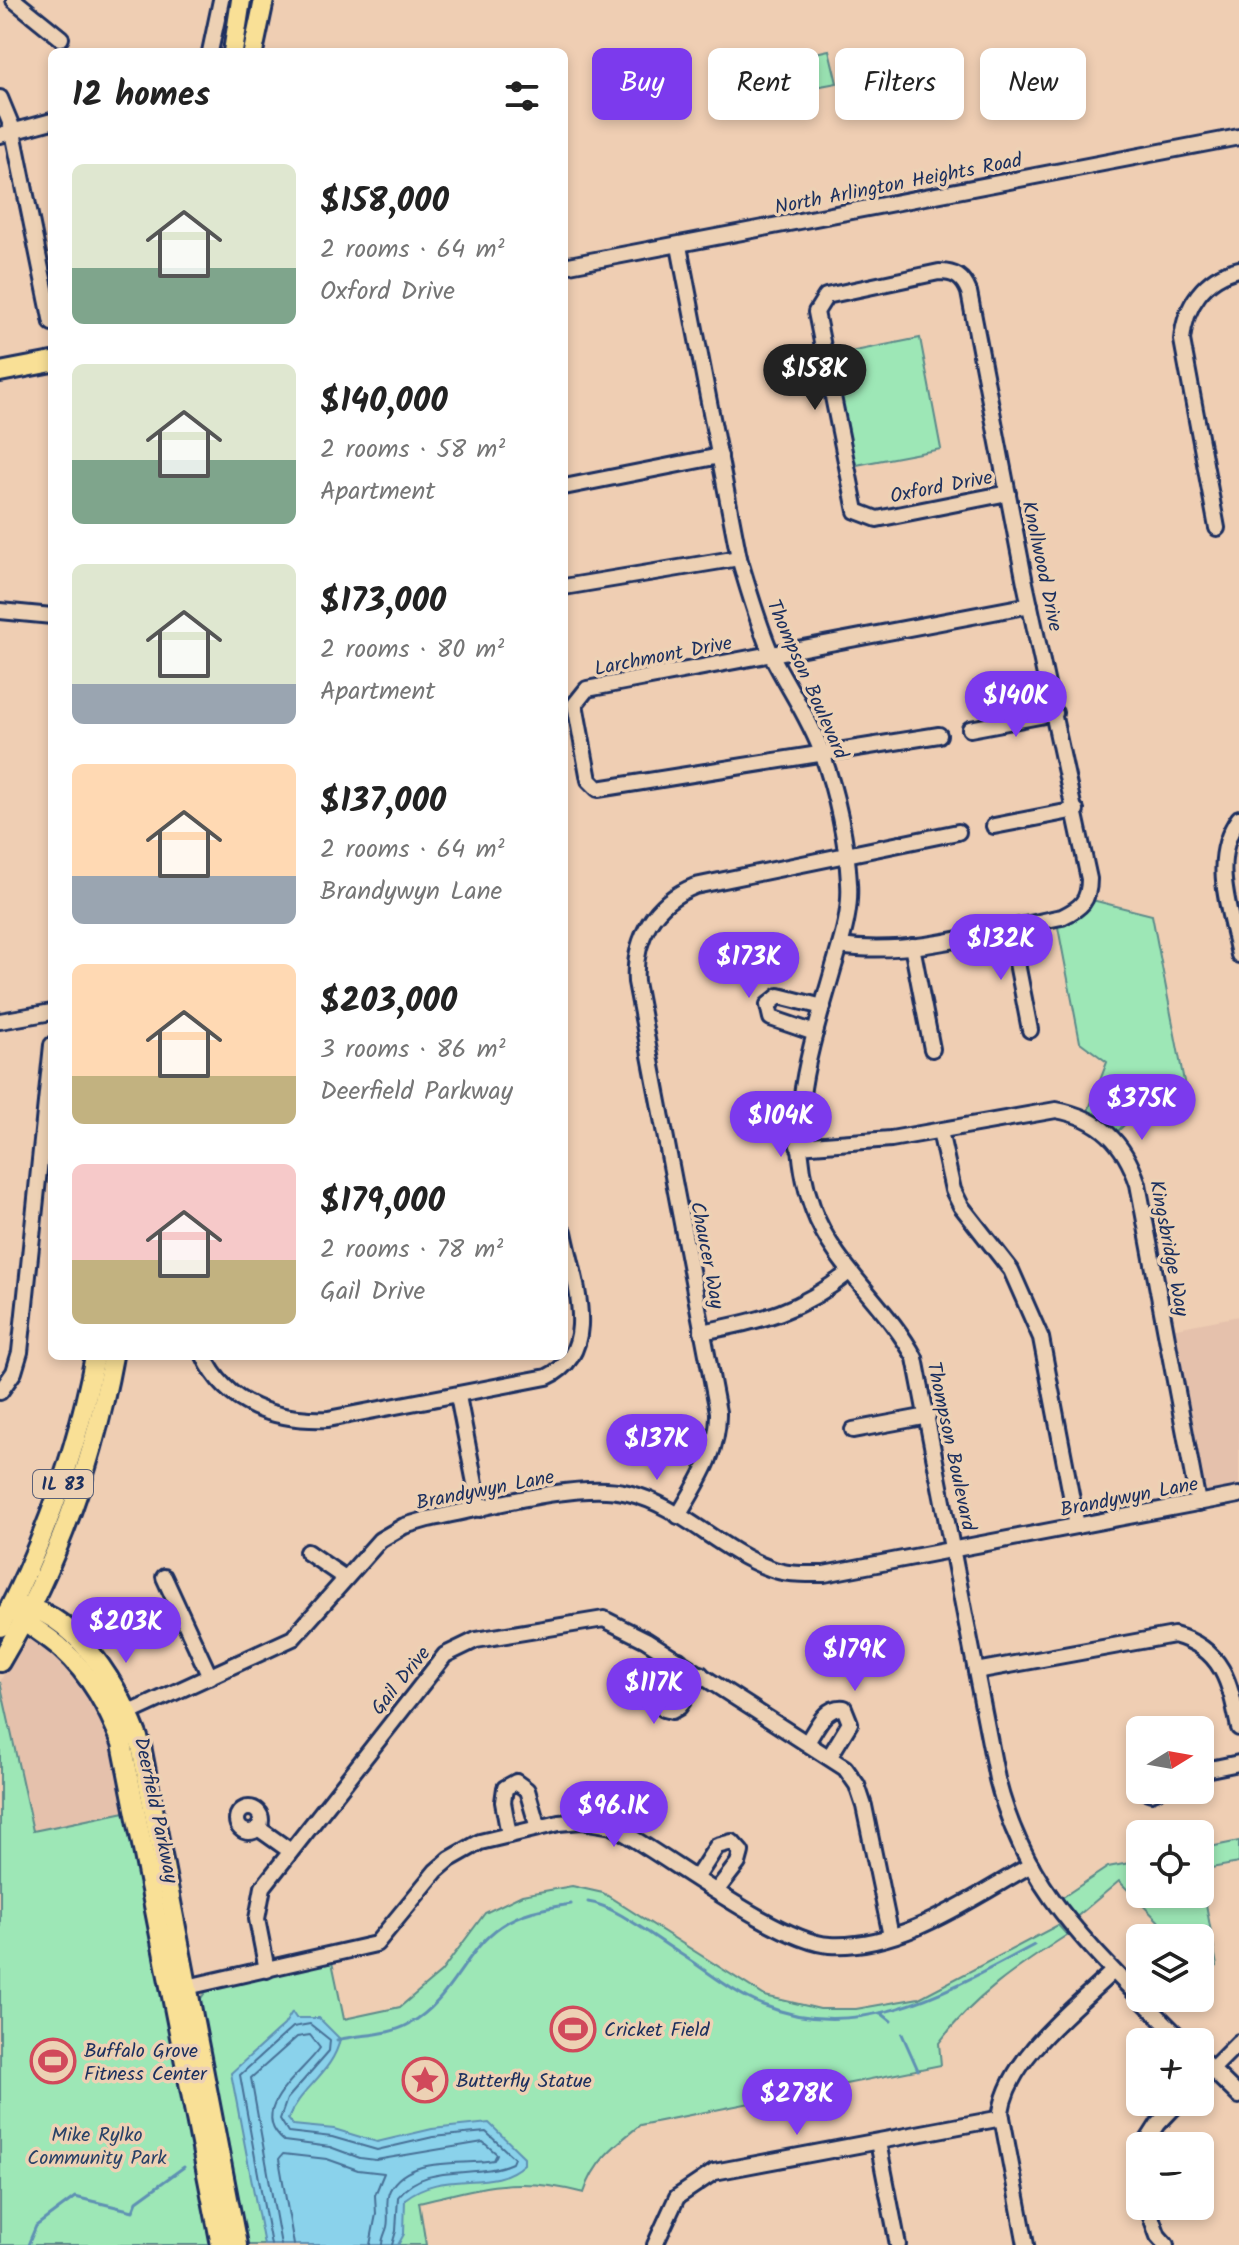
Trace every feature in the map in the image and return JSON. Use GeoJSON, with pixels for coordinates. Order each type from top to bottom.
{"type":"FeatureCollection","features":[{"type":"Feature","properties":{"kind":"main road"},"geometry":{"type":"LineString","coordinates":[[234,48],[241,0]]}},
{"type":"Feature","properties":{"kind":"main road"},"geometry":{"type":"LineString","coordinates":[[254,48],[264,0]]}},
{"type":"Feature","properties":{"kind":"main road"},"geometry":{"type":"LineString","coordinates":[[0,372],[48,363]]}},
{"type":"Feature","properties":{"kind":"main road","name":"IL 83"},"geometry":{"type":"LineString","coordinates":[[0,1627],[6,1603],[58,1500],[78,1436],[94,1360]]}},
{"type":"Feature","properties":{"kind":"main road","name":"IL 83"},"geometry":{"type":"LineString","coordinates":[[0,1662],[33,1605],[58,1551],[87,1470],[112,1360]]}},
{"type":"Feature","properties":{"kind":"main road"},"geometry":{"type":"LineString","coordinates":[[6,1603],[33,1605]]}},
{"type":"Feature","properties":{"kind":"main road","name":"Deerfield Parkway"},"geometry":{"type":"LineString","coordinates":[[6,1603],[23,1623],[62,1649],[122,1717],[141,1746],[237,2245]]}},
{"type":"Feature","properties":{"kind":"main road","name":"Deerfield Parkway"},"geometry":{"type":"LineString","coordinates":[[33,1605],[51,1617],[99,1661],[122,1717],[122,1743],[221,2245]]}},
{"type":"Feature","properties":{"kind":"street"},"geometry":{"type":"LineString","coordinates":[[14,0],[61,38]]}},
{"type":"Feature","properties":{"kind":"street"},"geometry":{"type":"LineString","coordinates":[[211,48],[221,0]]}},
{"type":"Feature","properties":{"kind":"street"},"geometry":{"type":"LineString","coordinates":[[0,98],[48,306]]}},
{"type":"Feature","properties":{"kind":"street"},"geometry":{"type":"LineString","coordinates":[[7,134],[48,122]]}},
{"type":"Feature","properties":{"kind":"street","name":"North Arlington Heights Road"},"geometry":{"type":"LineString","coordinates":[[568,265],[1239,137]]}},
{"type":"Feature","properties":{"kind":"street","name":"Thompson Boulevard"},"geometry":{"type":"LineString","coordinates":[[679,246],[739,558],[753,609],[772,655],[822,751],[845,854],[849,904],[803,1076],[798,1146],[813,1211],[836,1256],[904,1339],[915,1358],[1004,1806],[1031,1865],[1063,1918],[1126,1984]]}},
{"type":"Feature","properties":{"kind":"street"},"geometry":{"type":"LineString","coordinates":[[1217,528],[1182,340],[1187,314],[1198,294],[1215,278],[1239,269]]}},
{"type":"Feature","properties":{"kind":"street","name":"Oxford Drive"},"geometry":{"type":"LineString","coordinates":[[957,275],[939,272],[837,292],[818,304],[816,312],[850,496],[856,511],[877,519],[1008,493]]}},
{"type":"Feature","properties":{"kind":"street","name":"Knollwood Drive"},"geometry":{"type":"LineString","coordinates":[[840,946],[869,951],[912,946],[1062,917],[1078,909],[1086,900],[1089,879],[1076,810],[1030,605],[969,292],[965,281],[957,275]]}},
{"type":"Feature","properties":{"kind":"street"},"geometry":{"type":"LineString","coordinates":[[568,486],[720,456]]}},
{"type":"Feature","properties":{"kind":"street"},"geometry":{"type":"LineString","coordinates":[[568,586],[739,558]]}},
{"type":"Feature","properties":{"kind":"street","name":"Larchmont Drive"},"geometry":{"type":"LineString","coordinates":[[822,751],[612,790],[598,789],[589,780],[575,704],[587,689],[1030,605]]}},
{"type":"Feature","properties":{"kind":"street"},"geometry":{"type":"LineString","coordinates":[[0,611],[48,616]]}},
{"type":"Feature","properties":{"kind":"street"},"geometry":{"type":"LineString","coordinates":[[970,729],[1055,713]]}},
{"type":"Feature","properties":{"kind":"street"},"geometry":{"type":"LineString","coordinates":[[822,751],[837,753],[939,735]]}},
{"type":"Feature","properties":{"kind":"street"},"geometry":{"type":"LineString","coordinates":[[994,826],[1076,810]]}},
{"type":"Feature","properties":{"kind":"street"},"geometry":{"type":"LineString","coordinates":[[1239,818],[1224,845],[1221,867],[1239,955]]}},
{"type":"Feature","properties":{"kind":"street","name":"Chaucer Way"},"geometry":{"type":"LineString","coordinates":[[678,1516],[710,1461],[718,1429],[636,982],[640,941],[651,919],[683,891],[958,832]]}},
{"type":"Feature","properties":{"kind":"street"},"geometry":{"type":"LineString","coordinates":[[1010,927],[1030,1030]]}},
{"type":"Feature","properties":{"kind":"street"},"geometry":{"type":"LineString","coordinates":[[912,946],[932,1049]]}},
{"type":"Feature","properties":{"kind":"street"},"geometry":{"type":"LineString","coordinates":[[815,1033],[778,1022],[767,1012],[768,1005],[779,996],[823,1007]]}},
{"type":"Feature","properties":{"kind":"street"},"geometry":{"type":"LineString","coordinates":[[0,1021],[48,1013]]}},
{"type":"Feature","properties":{"kind":"street"},"geometry":{"type":"LineString","coordinates":[[0,1392],[14,1372],[20,1352],[48,1083]]}},
{"type":"Feature","properties":{"kind":"street","name":"Kingsbridge Way"},"geometry":{"type":"LineString","coordinates":[[798,1146],[891,1139],[1056,1110],[1078,1114],[1096,1123],[1124,1149],[1138,1184],[1198,1503]]}},
{"type":"Feature","properties":{"kind":"street"},"geometry":{"type":"LineString","coordinates":[[940,1131],[953,1190],[961,1206],[1011,1270],[1041,1338],[1077,1526]]}},
{"type":"Feature","properties":{"kind":"street"},"geometry":{"type":"LineString","coordinates":[[206,1360],[219,1382],[240,1401],[295,1421],[328,1419],[538,1380],[563,1368],[579,1345],[582,1329],[568,1265]]}},
{"type":"Feature","properties":{"kind":"street"},"geometry":{"type":"LineString","coordinates":[[702,1332],[769,1319],[791,1311],[820,1296],[849,1272]]}},
{"type":"Feature","properties":{"kind":"street"},"geometry":{"type":"LineString","coordinates":[[458,1396],[480,1509]]}},
{"type":"Feature","properties":{"kind":"street"},"geometry":{"type":"LineString","coordinates":[[853,1430],[928,1416]]}},
{"type":"Feature","properties":{"kind":"street","name":"Brandywyn Lane"},"geometry":{"type":"LineString","coordinates":[[122,1717],[293,1638],[380,1540],[404,1526],[480,1509],[594,1488],[652,1500],[768,1568],[795,1574],[846,1571],[1239,1495]]}},
{"type":"Feature","properties":{"kind":"street"},"geometry":{"type":"LineString","coordinates":[[307,1552],[345,1578]]}},
{"type":"Feature","properties":{"kind":"street"},"geometry":{"type":"LineString","coordinates":[[164,1577],[210,1677]]}},
{"type":"Feature","properties":{"kind":"street","name":"Gail Drive"},"geometry":{"type":"LineString","coordinates":[[267,1970],[257,1919],[258,1901],[273,1871],[445,1655],[461,1645],[570,1622],[604,1619],[679,1660],[808,1741],[845,1768],[860,1795],[891,1936]]}},
{"type":"Feature","properties":{"kind":"street"},"geometry":{"type":"LineString","coordinates":[[976,1671],[1174,1635],[1191,1639],[1214,1656],[1224,1668],[1239,1728]]}},
{"type":"Feature","properties":{"kind":"street"},"geometry":{"type":"LineString","coordinates":[[679,1660],[660,1694],[664,1709],[672,1711],[679,1707],[701,1674]]}},
{"type":"Feature","properties":{"kind":"street"},"geometry":{"type":"LineString","coordinates":[[808,1741],[828,1711],[835,1707],[844,1708],[850,1723],[830,1756]]}},
{"type":"Feature","properties":{"kind":"street"},"geometry":{"type":"LineString","coordinates":[[1214,1768],[1239,1763]]}},
{"type":"Feature","properties":{"kind":"street"},"geometry":{"type":"LineString","coordinates":[[509,1835],[502,1797],[511,1784],[521,1783],[527,1790],[538,1828]]}},
{"type":"Feature","properties":{"kind":"street"},"geometry":{"type":"LineString","coordinates":[[187,1987],[376,1944],[450,1859],[466,1848],[538,1828],[582,1821],[612,1826],[790,1935],[827,1946],[857,1944],[891,1936],[936,1918],[1031,1865]]}},
{"type":"Feature","properties":{"kind":"street"},"geometry":{"type":"LineString","coordinates":[[258,1828],[289,1850]]}},
{"type":"Feature","properties":{"kind":"street"},"geometry":{"type":"LineString","coordinates":[[697,1877],[717,1846],[732,1842],[741,1852],[738,1863],[717,1890]]}},
{"type":"Feature","properties":{"kind":"street"},"geometry":{"type":"LineString","coordinates":[[1026,2245],[1002,2118],[1009,2081],[1025,2058],[1113,1971]]}},
{"type":"Feature","properties":{"kind":"street","name":"Thompson Boulevard"},"geometry":{"type":"LineString","coordinates":[[1154,2012],[1170,2028]]}},
{"type":"Feature","properties":{"kind":"street"},"geometry":{"type":"LineString","coordinates":[[1214,2067],[1239,2042]]}},
{"type":"Feature","properties":{"kind":"street"},"geometry":{"type":"LineString","coordinates":[[1214,2073],[1239,2096]]}},
{"type":"Feature","properties":{"kind":"street"},"geometry":{"type":"LineString","coordinates":[[1153,2132],[1166,2116]]}},
{"type":"Feature","properties":{"kind":"street"},"geometry":{"type":"LineString","coordinates":[[655,2245],[677,2197],[714,2172],[1002,2118]]}},
{"type":"Feature","properties":{"kind":"street"},"geometry":{"type":"LineString","coordinates":[[878,2142],[898,2245]]}},
{"type":"Feature","properties":{"kind":"street"},"geometry":{"type":"LineString","coordinates":[[1152,2220],[1158,2236],[1166,2245]]}},
{"type":"Feature","properties":{"kind":"shaded area"},"geometry":{"type":"Polygon","coordinates":[[[1239,1316],[1239,1487],[1208,1492],[1201,1486],[1171,1329],[1239,1316]]]}},
{"type":"Feature","properties":{"kind":"shaded area"},"geometry":{"type":"Polygon","coordinates":[[[31,1639],[47,1645],[83,1680],[113,1740],[130,1811],[33,1831],[0,1682],[18,1646],[31,1639]]]}},
{"type":"Feature","properties":{"kind":"green space"},"geometry":{"type":"Polygon","coordinates":[[[829,50],[835,83],[819,86],[819,52],[829,50]]]}},
{"type":"Feature","properties":{"kind":"green space"},"geometry":{"type":"Polygon","coordinates":[[[920,338],[941,449],[851,466],[830,356],[920,338]]]}},
{"type":"Feature","properties":{"kind":"green space"},"geometry":{"type":"Polygon","coordinates":[[[1092,900],[1152,915],[1186,1092],[1151,1099],[1117,1132],[1087,1114],[1107,1062],[1080,1042],[1057,922],[1092,900]]]}},
{"type":"Feature","properties":{"kind":"green space","name":"Mike Rylko Community Park"},"geometry":{"type":"Polygon","coordinates":[[[0,1682],[33,1831],[130,1811],[215,2245],[0,2245],[0,1682]]]}},
{"type":"Feature","properties":{"kind":"green space"},"geometry":{"type":"Polygon","coordinates":[[[1239,1841],[1239,1863],[1214,1867],[1214,1846],[1239,1841]]]}},
{"type":"Feature","properties":{"kind":"green space"},"geometry":{"type":"Polygon","coordinates":[[[1126,1864],[1126,1888],[1119,1881],[1074,1919],[1060,1899],[1108,1867],[1126,1864]]]}},
{"type":"Feature","properties":{"kind":"green space"},"geometry":{"type":"Polygon","coordinates":[[[572,1886],[603,1893],[765,1996],[820,2009],[856,2009],[919,1998],[1058,1925],[1067,1935],[1014,1971],[967,2011],[939,2043],[941,2065],[640,2125],[600,2163],[584,2193],[519,2184],[482,2188],[419,2202],[426,2245],[245,2245],[198,2002],[208,1989],[332,1962],[344,2019],[400,2007],[441,1972],[485,1913],[522,1895],[572,1886]]]}},
{"type":"Feature","properties":{"kind":"green space"},"geometry":{"type":"Polygon","coordinates":[[[1146,1908],[1207,1908],[1210,1924],[1161,1924],[1146,1908]]]}},
{"type":"Feature","properties":{"kind":"water"},"geometry":{"type":"Polygon","coordinates":[[[292,2012],[296,2018],[319,2018],[340,2039],[331,2061],[293,2108],[288,2119],[293,2125],[334,2129],[377,2142],[432,2129],[489,2123],[524,2157],[524,2164],[497,2178],[436,2185],[405,2199],[404,2234],[398,2245],[264,2245],[231,2073],[284,2025],[292,2012]]]}},
{"type":"Feature","properties":{"kind":"waterway"},"geometry":{"type":"LineString","coordinates":[[588,1902],[622,1916],[741,1994],[763,2005],[799,2016],[834,2019],[869,2015],[904,2006],[971,1979],[1034,1945]]}},
{"type":"Feature","properties":{"kind":"waterway"},"geometry":{"type":"LineString","coordinates":[[337,2040],[383,2033],[409,2024],[436,2003],[477,1949],[501,1926],[526,1914],[571,1904]]}},
{"type":"Feature","properties":{"kind":"waterway"},"geometry":{"type":"LineString","coordinates":[[881,2013],[891,2021]]}},
{"type":"Feature","properties":{"kind":"waterway"},"geometry":{"type":"LineString","coordinates":[[902,2034],[918,2070]]}},
{"type":"Feature","properties":{"kind":"waterway"},"geometry":{"type":"LineString","coordinates":[[28,2245],[36,2226],[75,2197],[133,2211],[137,2201],[184,2167]]}},
{"type":"Feature","properties":{"kind":"place","name":"Cricket Field"},"geometry":{"type":"Point","coordinates":[573,2029]}},
{"type":"Feature","properties":{"kind":"place","name":"Buffalo Grove Fitness Center"},"geometry":{"type":"Point","coordinates":[53,2061]}},
{"type":"Feature","properties":{"kind":"place","name":"Butterfly Statue"},"geometry":{"type":"Point","coordinates":[425,2080]}}]}
